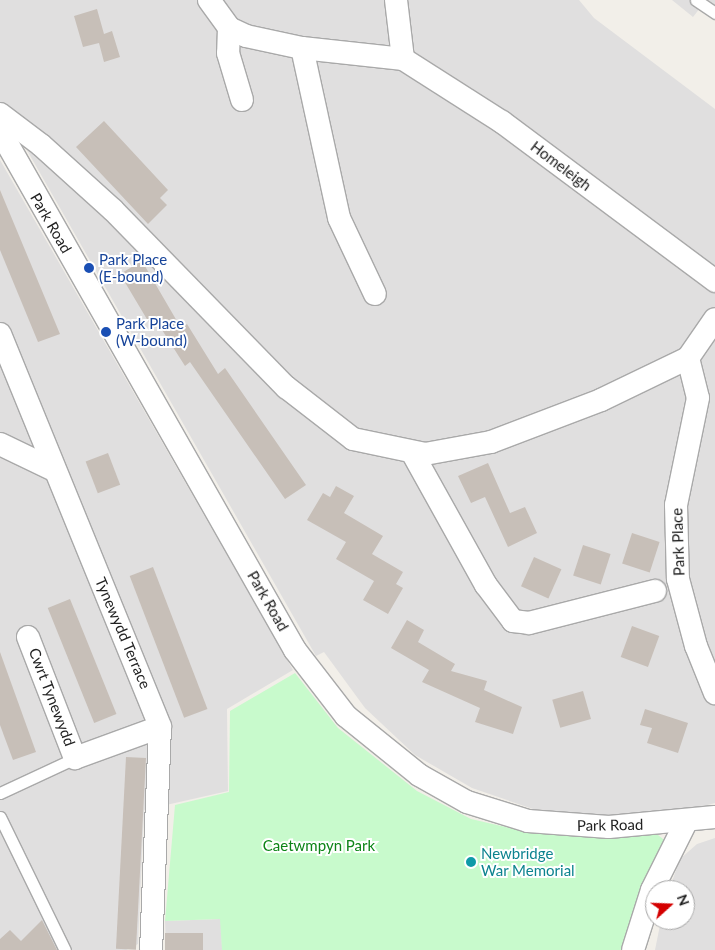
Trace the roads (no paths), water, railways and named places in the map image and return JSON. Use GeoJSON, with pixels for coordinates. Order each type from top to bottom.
{"type":"FeatureCollection","features":[{"type":"Feature","properties":{"kind":"street"},"geometry":{"type":"LineString","coordinates":[[209,0],[229,28],[228,53],[242,100]]}},
{"type":"Feature","properties":{"kind":"street"},"geometry":{"type":"LineString","coordinates":[[396,0],[403,59]]}},
{"type":"Feature","properties":{"kind":"street","name":"Homeleigh"},"geometry":{"type":"LineString","coordinates":[[229,28],[246,36],[302,48],[403,59],[502,122],[715,281]]}},
{"type":"Feature","properties":{"kind":"street"},"geometry":{"type":"LineString","coordinates":[[302,48],[339,218],[375,294]]}},
{"type":"Feature","properties":{"kind":"street"},"geometry":{"type":"LineString","coordinates":[[0,114],[41,144],[113,210],[286,387],[353,439],[413,454],[491,442],[601,400],[688,358],[714,324]]}},
{"type":"Feature","properties":{"kind":"street","name":"Park Road"},"geometry":{"type":"LineString","coordinates":[[0,131],[295,650],[346,716],[419,775],[467,802],[501,813],[574,826],[686,822],[714,815]]}},
{"type":"Feature","properties":{"kind":"street","name":"Tynewydd Terrace"},"geometry":{"type":"LineString","coordinates":[[0,334],[160,727],[151,950]]}},
{"type":"Feature","properties":{"kind":"street","name":"Park Place"},"geometry":{"type":"LineString","coordinates":[[688,358],[698,398],[676,505],[678,579],[696,646],[715,693]]}},
{"type":"Feature","properties":{"kind":"street"},"geometry":{"type":"LineString","coordinates":[[0,444],[54,470]]}},
{"type":"Feature","properties":{"kind":"street","name":"Park Place"},"geometry":{"type":"LineString","coordinates":[[413,454],[486,585],[513,621],[529,623],[655,591]]}},
{"type":"Feature","properties":{"kind":"street","name":"Cwrt Tynewydd"},"geometry":{"type":"LineString","coordinates":[[28,637],[76,758],[160,727]]}},
{"type":"Feature","properties":{"kind":"street"},"geometry":{"type":"LineString","coordinates":[[633,950],[652,890],[686,822]]}},
{"type":"Feature","properties":{"kind":"lane"},"geometry":{"type":"LineString","coordinates":[[696,0],[715,13]]}},
{"type":"Feature","properties":{"kind":"lane"},"geometry":{"type":"LineString","coordinates":[[0,793],[76,758]]}},
{"type":"Feature","properties":{"kind":"lane"},"geometry":{"type":"LineString","coordinates":[[0,817],[65,950]]}},
{"type":"Feature","properties":{"kind":"place","name":"Park Place (E-bound)"},"geometry":{"type":"Point","coordinates":[89,268]}},
{"type":"Feature","properties":{"kind":"place","name":"Park Place (W-bound)"},"geometry":{"type":"Point","coordinates":[106,332]}},
{"type":"Feature","properties":{"kind":"place","name":"Newbridge War Memorial"},"geometry":{"type":"Point","coordinates":[471,862]}},
{"type":"Feature","properties":{"kind":"park label","name":"Caetwmpyn Park"},"geometry":{"type":"Point","coordinates":[319,846]}}]}
